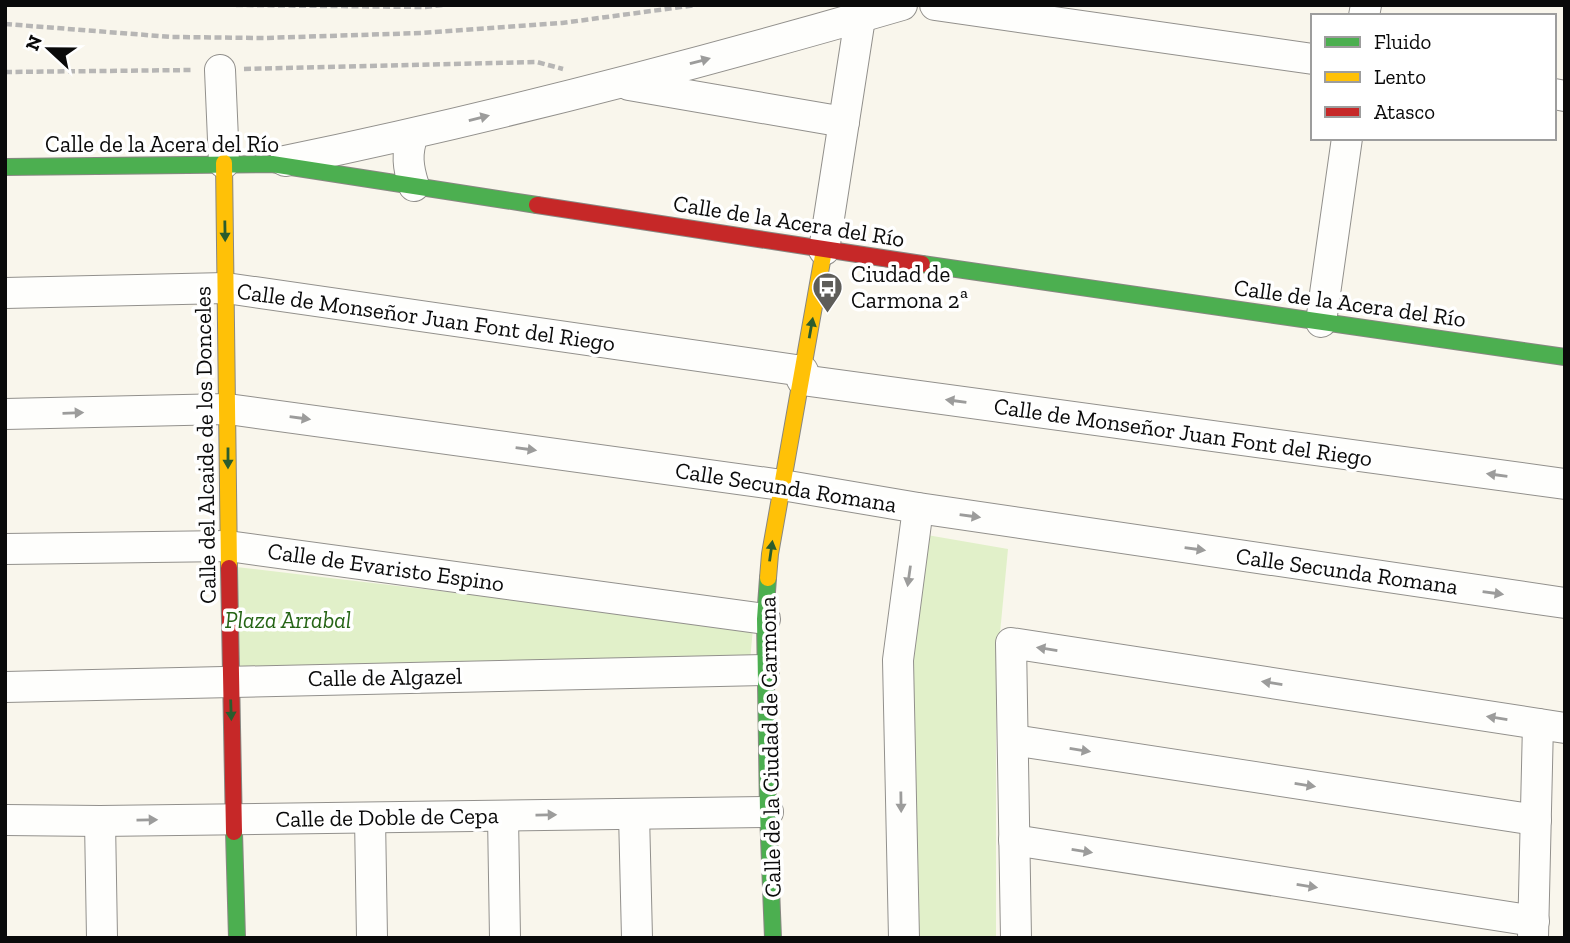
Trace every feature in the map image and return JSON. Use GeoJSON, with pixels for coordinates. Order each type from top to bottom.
{"type":"FeatureCollection","features":[{"type":"Feature","properties":{"kind":"street"},"geometry":{"type":"LineString","coordinates":[[272,164],[413,135],[618,83],[902,5]]}},
{"type":"Feature","properties":{"kind":"street"},"geometry":{"type":"LineString","coordinates":[[935,5],[1311,59]]}},
{"type":"Feature","properties":{"kind":"street","name":"Calle de la Ciudad de Carmona"},"geometry":{"type":"LineString","coordinates":[[774,938],[764,670],[770,554],[824,250],[860,18]]}},
{"type":"Feature","properties":{"kind":"street"},"geometry":{"type":"LineString","coordinates":[[220,70],[224,163]]}},
{"type":"Feature","properties":{"kind":"street"},"geometry":{"type":"LineString","coordinates":[[618,83],[844,122]]}},
{"type":"Feature","properties":{"kind":"street"},"geometry":{"type":"LineString","coordinates":[[413,135],[408,148],[408,159],[414,186]]}},
{"type":"Feature","properties":{"kind":"street"},"geometry":{"type":"LineString","coordinates":[[1321,322],[1347,140]]}},
{"type":"Feature","properties":{"kind":"street","name":"Calle del Alcaide de los Donceles"},"geometry":{"type":"LineString","coordinates":[[224,163],[230,680],[237,938]]}},
{"type":"Feature","properties":{"kind":"street","name":"Calle de la Acera del Río"},"geometry":{"type":"LineString","coordinates":[[5,167],[272,164],[824,250],[1565,357]]}},
{"type":"Feature","properties":{"kind":"street","name":"Calle de Monseñor Juan Font del Riego"},"geometry":{"type":"LineString","coordinates":[[5,293],[226,288],[802,375],[1565,484]]}},
{"type":"Feature","properties":{"kind":"street","name":"Calle Secunda Romana"},"geometry":{"type":"LineString","coordinates":[[5,414],[228,409],[782,485],[918,508],[1565,603]]}},
{"type":"Feature","properties":{"kind":"street"},"geometry":{"type":"LineString","coordinates":[[904,938],[898,660],[918,508]]}},
{"type":"Feature","properties":{"kind":"street","name":"Calle de Evaristo Espino"},"geometry":{"type":"LineString","coordinates":[[5,550],[228,545],[765,619]]}},
{"type":"Feature","properties":{"kind":"street"},"geometry":{"type":"LineString","coordinates":[[1014,840],[1533,929],[1536,820],[1551,726],[1011,643],[1013,740],[1014,840],[1016,938]]}},
{"type":"Feature","properties":{"kind":"street","name":"Calle de Algazel"},"geometry":{"type":"LineString","coordinates":[[5,687],[764,670]]}},
{"type":"Feature","properties":{"kind":"street"},"geometry":{"type":"LineString","coordinates":[[1013,740],[1536,820]]}},
{"type":"Feature","properties":{"kind":"street","name":"Calle de Doble de Cepa"},"geometry":{"type":"LineString","coordinates":[[5,820],[768,812]]}},
{"type":"Feature","properties":{"kind":"street"},"geometry":{"type":"LineString","coordinates":[[634,814],[637,938]]}},
{"type":"Feature","properties":{"kind":"street"},"geometry":{"type":"LineString","coordinates":[[503,816],[505,938]]}},
{"type":"Feature","properties":{"kind":"street"},"geometry":{"type":"LineString","coordinates":[[369,818],[372,938]]}},
{"type":"Feature","properties":{"kind":"street"},"geometry":{"type":"LineString","coordinates":[[100,821],[102,938]]}},
{"type":"Feature","properties":{"kind":"path"},"geometry":{"type":"LineString","coordinates":[[236,5],[443,5]]}},
{"type":"Feature","properties":{"kind":"path"},"geometry":{"type":"LineString","coordinates":[[5,24],[159,36],[264,38],[422,33],[562,23],[696,5]]}},
{"type":"Feature","properties":{"kind":"path"},"geometry":{"type":"LineString","coordinates":[[5,72],[537,62],[572,71]]}},
{"type":"Feature","properties":{"kind":"green space"},"geometry":{"type":"Polygon","coordinates":[[[927,535],[1008,549],[996,675],[996,938],[918,938],[912,659],[927,535]]]}},
{"type":"Feature","properties":{"kind":"green space","name":"Plaza Arrabal"},"geometry":{"type":"Polygon","coordinates":[[[236,567],[753,628],[749,672],[239,667],[236,567]]]}},
{"type":"Feature","properties":{"kind":"traffic: fast"},"geometry":{"type":"LineString","coordinates":[[5,167],[272,164],[537,205]]}},
{"type":"Feature","properties":{"kind":"traffic: fast"},"geometry":{"type":"LineString","coordinates":[[922,264],[1565,357]]}},
{"type":"Feature","properties":{"kind":"traffic: fast"},"geometry":{"type":"LineString","coordinates":[[768,578],[765,619],[773,938]]}},
{"type":"Feature","properties":{"kind":"traffic: fast"},"geometry":{"type":"LineString","coordinates":[[234,832],[237,938]]}},
{"type":"Feature","properties":{"kind":"traffic: slow"},"geometry":{"type":"LineString","coordinates":[[224,163],[229,568]]}},
{"type":"Feature","properties":{"kind":"traffic: slow"},"geometry":{"type":"LineString","coordinates":[[768,578],[824,250]]}},
{"type":"Feature","properties":{"kind":"traffic: jam"},"geometry":{"type":"LineString","coordinates":[[537,205],[922,264]]}},
{"type":"Feature","properties":{"kind":"traffic: jam"},"geometry":{"type":"LineString","coordinates":[[229,568],[234,832]]}},
{"type":"Feature","properties":{"kind":"place","name":"Ciudad de Carmona 2ª"},"geometry":{"type":"Point","coordinates":[828,314]}}]}
